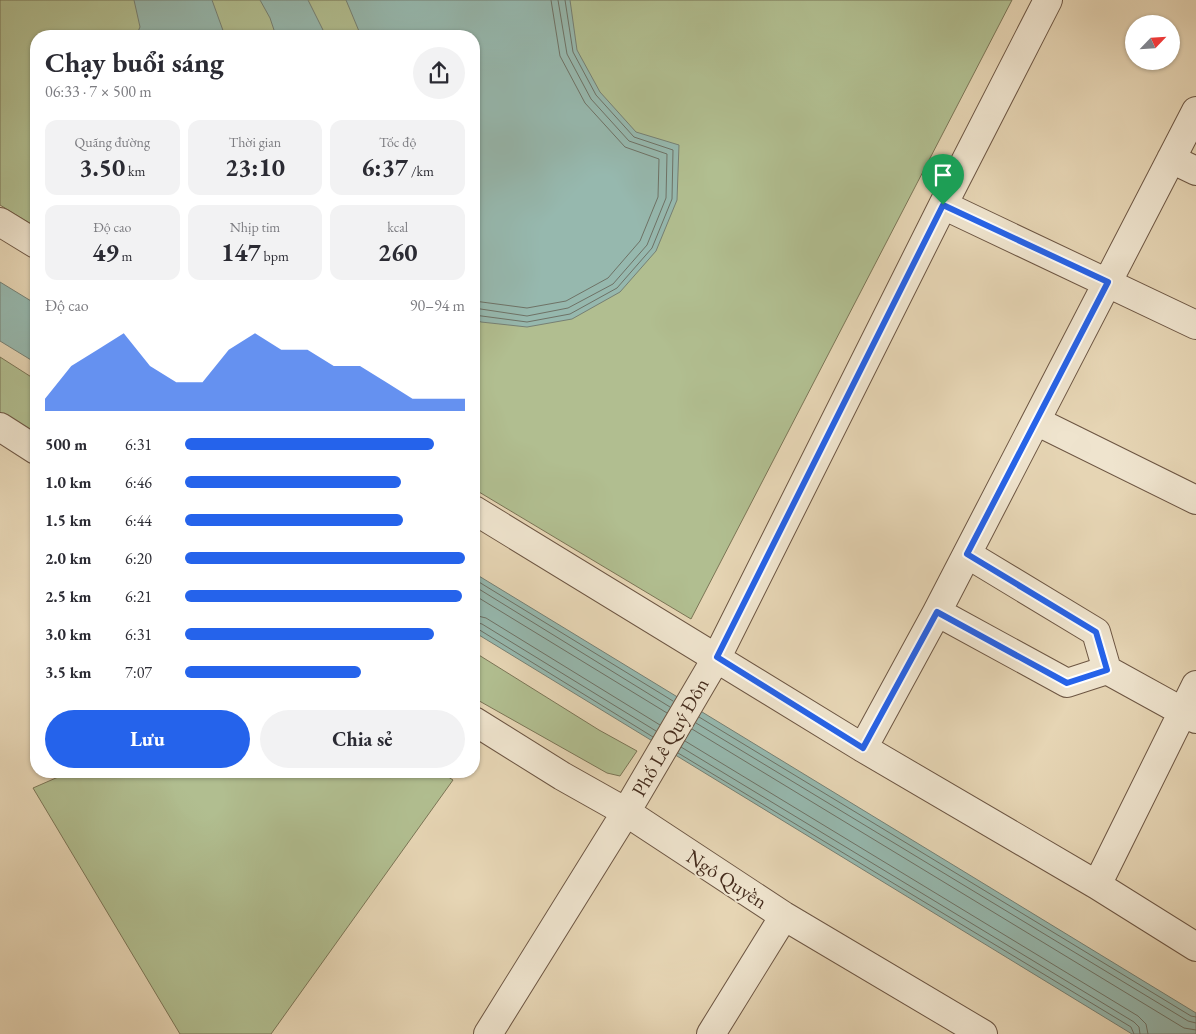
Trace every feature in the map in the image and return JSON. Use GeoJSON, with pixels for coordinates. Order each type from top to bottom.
{"type":"FeatureCollection","features":[{"type":"Feature","properties":{"kind":"street","name":"Phố Lê Quý Đôn"},"geometry":{"type":"LineString","coordinates":[[488,1034],[626,812],[717,657],[943,205],[1048,0]]}},
{"type":"Feature","properties":{"kind":"street"},"geometry":{"type":"LineString","coordinates":[[863,748],[937,612],[1196,111]]}},
{"type":"Feature","properties":{"kind":"street"},"geometry":{"type":"LineString","coordinates":[[1172,158],[1196,171]]}},
{"type":"Feature","properties":{"kind":"street"},"geometry":{"type":"LineString","coordinates":[[943,205],[1196,325]]}},
{"type":"Feature","properties":{"kind":"street"},"geometry":{"type":"LineString","coordinates":[[0,222],[30,240]]}},
{"type":"Feature","properties":{"kind":"street"},"geometry":{"type":"LineString","coordinates":[[1036,421],[1195,496]]}},
{"type":"Feature","properties":{"kind":"street"},"geometry":{"type":"LineString","coordinates":[[0,427],[30,446]]}},
{"type":"Feature","properties":{"kind":"street"},"geometry":{"type":"LineString","coordinates":[[480,514],[863,748],[1097,885],[1196,947]]}},
{"type":"Feature","properties":{"kind":"street"},"geometry":{"type":"LineString","coordinates":[[967,554],[1096,632],[1107,670],[1189,715]]}},
{"type":"Feature","properties":{"kind":"street"},"geometry":{"type":"LineString","coordinates":[[937,612],[1067,683],[1107,670]]}},
{"type":"Feature","properties":{"kind":"street"},"geometry":{"type":"LineString","coordinates":[[1097,885],[1189,715],[1196,685]]}},
{"type":"Feature","properties":{"kind":"street","name":"Ngô Quyền"},"geometry":{"type":"LineString","coordinates":[[480,725],[562,776],[626,812],[784,916],[983,1034]]}},
{"type":"Feature","properties":{"kind":"street"},"geometry":{"type":"LineString","coordinates":[[711,1034],[784,916]]}},
{"type":"Feature","properties":{"kind":"green space"},"geometry":{"type":"Polygon","coordinates":[[[0,0],[1012,0],[691,619],[480,493],[480,30],[30,30],[30,223],[0,205],[0,0]]]}},
{"type":"Feature","properties":{"kind":"green space"},"geometry":{"type":"Polygon","coordinates":[[[0,357],[30,376],[30,432],[0,413],[0,357]]]}},
{"type":"Feature","properties":{"kind":"green space"},"geometry":{"type":"Polygon","coordinates":[[[480,656],[599,730],[637,751],[620,776],[607,773],[480,701],[480,656]]]}},
{"type":"Feature","properties":{"kind":"green space"},"geometry":{"type":"Polygon","coordinates":[[[56,778],[450,778],[453,780],[271,1034],[180,1034],[33,788],[56,778]]]}},
{"type":"Feature","properties":{"kind":"water"},"geometry":{"type":"Polygon","coordinates":[[[134,0],[212,0],[223,30],[139,30],[140,27],[134,0]]]}},
{"type":"Feature","properties":{"kind":"water"},"geometry":{"type":"Polygon","coordinates":[[[260,0],[308,0],[323,30],[274,30],[260,0]]]}},
{"type":"Feature","properties":{"kind":"water"},"geometry":{"type":"Polygon","coordinates":[[[346,0],[570,0],[577,50],[600,92],[636,132],[679,145],[677,200],[656,251],[620,292],[572,319],[527,327],[480,322],[480,30],[358,30],[346,0]]]}},
{"type":"Feature","properties":{"kind":"water"},"geometry":{"type":"Polygon","coordinates":[[[0,282],[30,300],[30,359],[0,341],[0,282]]]}},
{"type":"Feature","properties":{"kind":"water"},"geometry":{"type":"Polygon","coordinates":[[[480,577],[1196,1013],[1196,1034],[1132,1034],[480,636],[480,577]]]}},
{"type":"Feature","properties":{"kind":"route"},"geometry":{"type":"LineString","coordinates":[[943,205],[1108,282],[967,554],[1096,632],[1107,670],[1067,683],[937,612],[863,748],[717,657],[943,205]]}}]}
